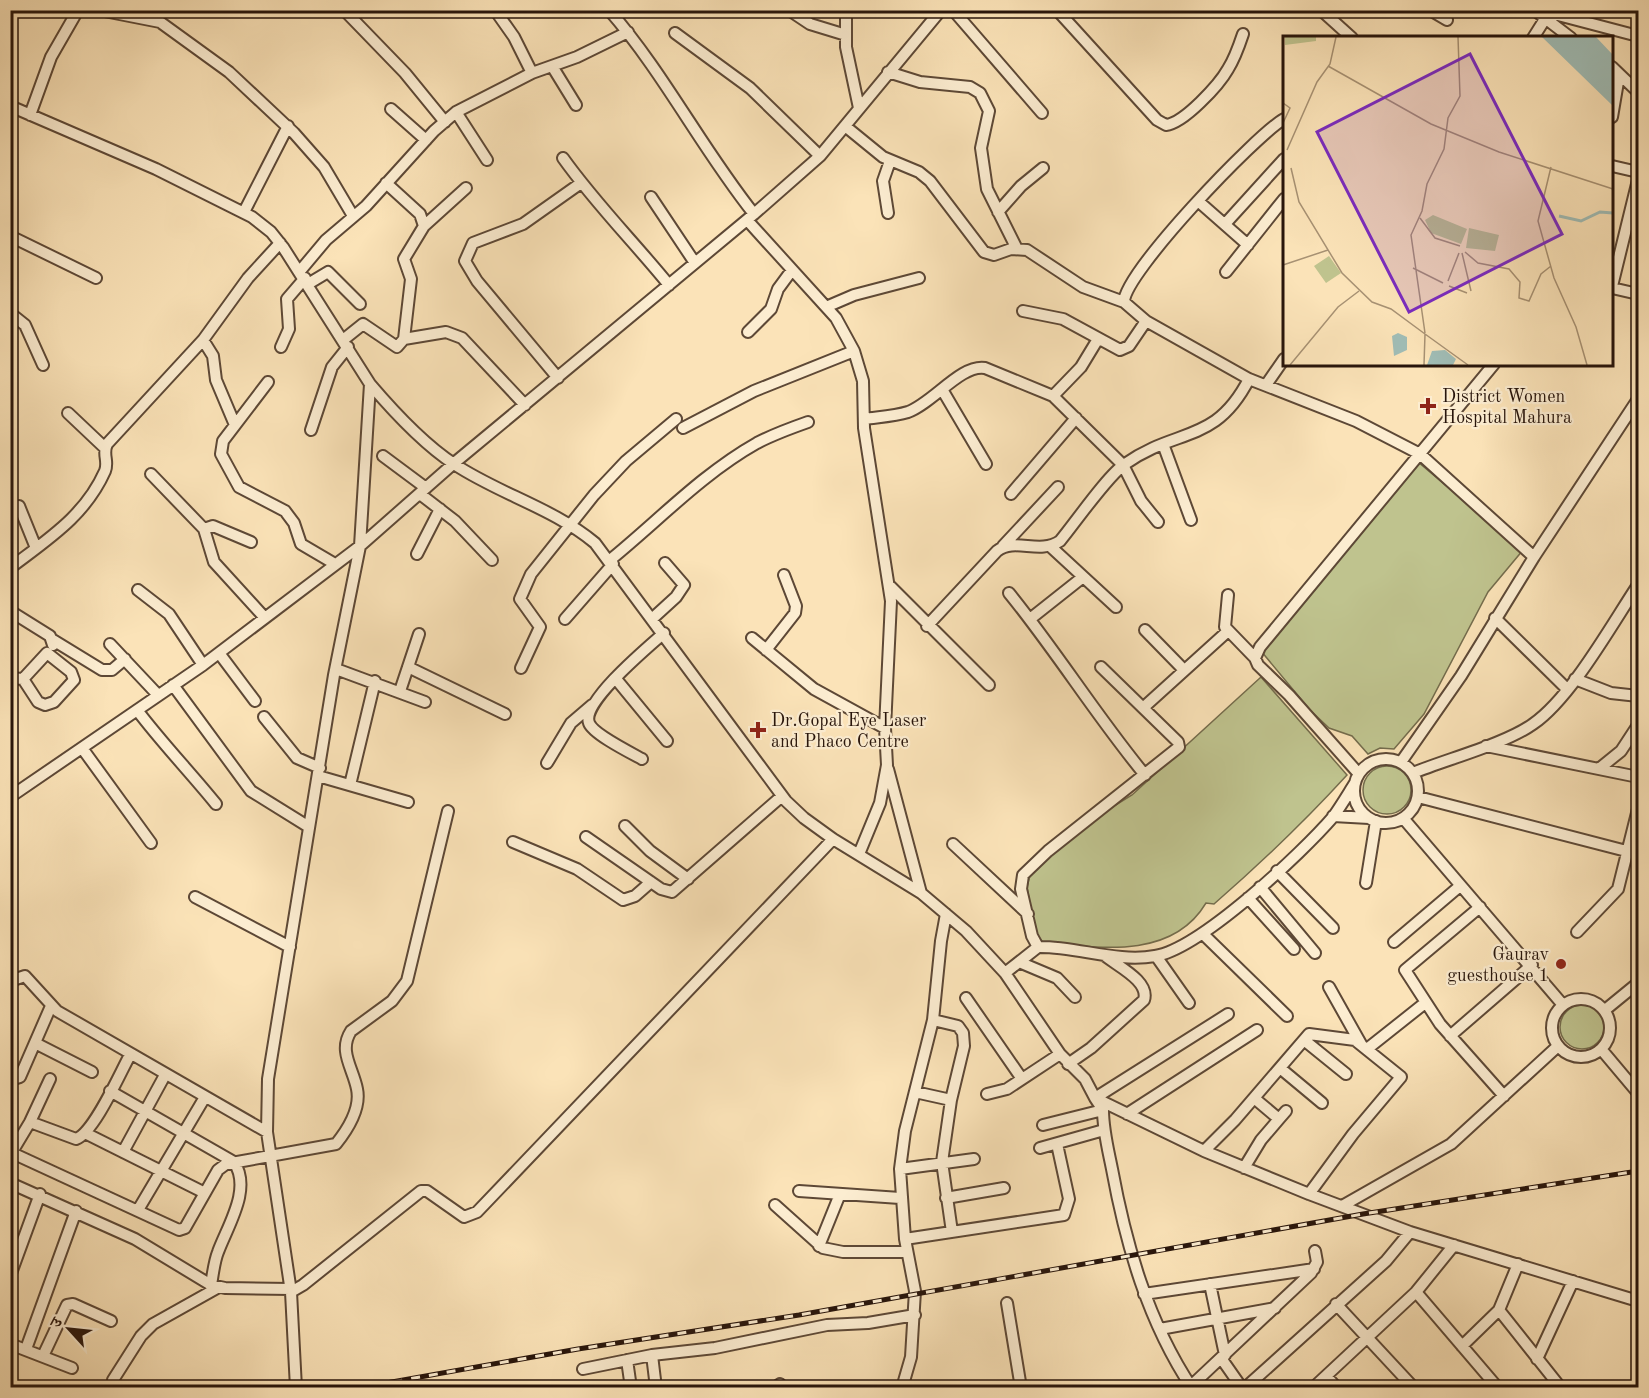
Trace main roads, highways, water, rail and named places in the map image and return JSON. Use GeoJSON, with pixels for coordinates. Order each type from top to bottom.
{"type":"FeatureCollection","features":[{"type":"Feature","properties":{"kind":"railway"},"geometry":{"type":"LineString","coordinates":[[358,1388],[578,1349],[799,1315],[1363,1214],[1638,1171]]}},
{"type":"Feature","properties":{"kind":"place","name":"District Women Hospital Mahura"},"geometry":{"type":"Point","coordinates":[1428,406]}},
{"type":"Feature","properties":{"kind":"place","name":"Dr.Gopal Eye Laser and Phaco Centre"},"geometry":{"type":"Point","coordinates":[758,730]}},
{"type":"Feature","properties":{"kind":"place","name":"Gaurav guesthouse 1"},"geometry":{"type":"Point","coordinates":[1561,964]}}]}
